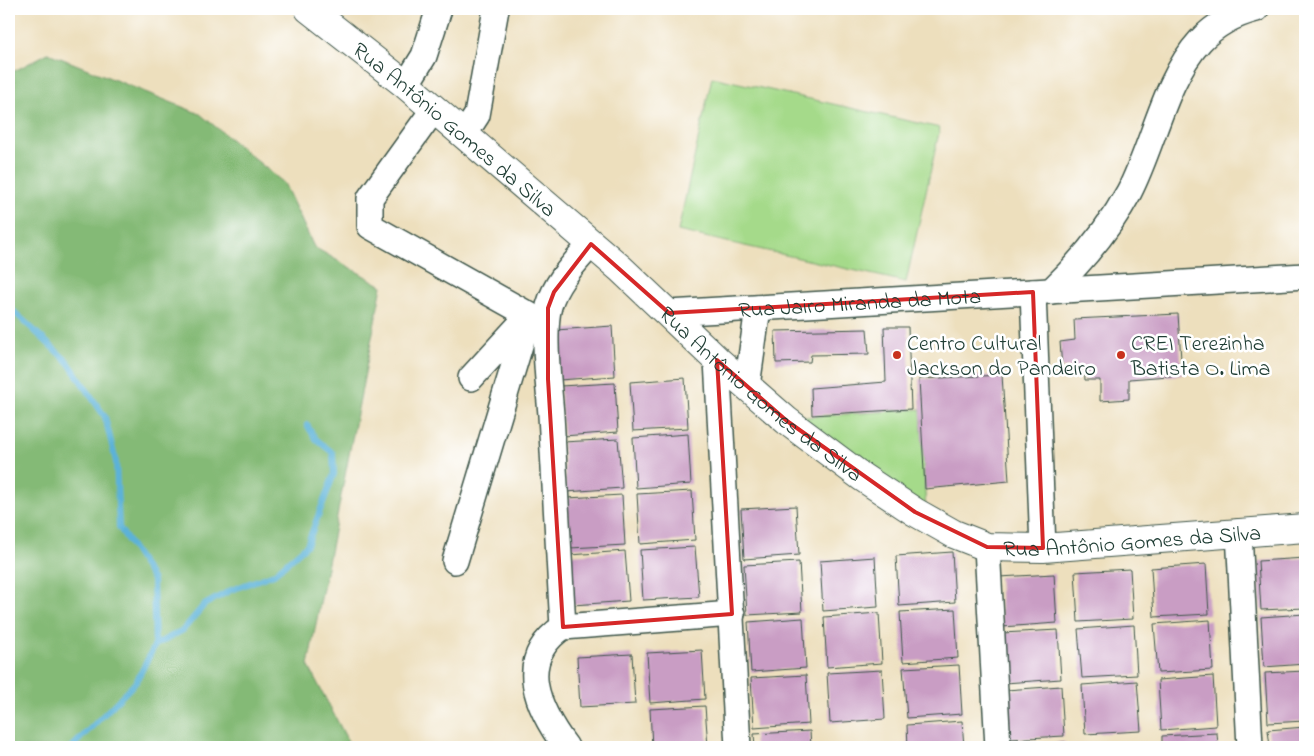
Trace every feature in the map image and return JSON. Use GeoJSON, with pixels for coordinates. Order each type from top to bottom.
{"type":"FeatureCollection","features":[{"type":"Feature","properties":{"kind":"street","name":"Rua Antônio Gomes da Silva"},"geometry":{"type":"LineString","coordinates":[[309,9],[406,85],[591,244],[787,421],[862,477],[915,512],[946,529],[988,547],[1043,548],[1305,528]]}},
{"type":"Feature","properties":{"kind":"street"},"geometry":{"type":"LineString","coordinates":[[406,85],[424,56],[439,9]]}},
{"type":"Feature","properties":{"kind":"street"},"geometry":{"type":"LineString","coordinates":[[464,135],[477,115],[496,9]]}},
{"type":"Feature","properties":{"kind":"street"},"geometry":{"type":"LineString","coordinates":[[1043,548],[1042,292],[1071,272],[1088,252],[1129,192],[1173,85],[1188,58],[1201,40],[1221,24],[1244,12],[1256,9]]}},
{"type":"Feature","properties":{"kind":"street"},"geometry":{"type":"LineString","coordinates":[[434,109],[370,198],[370,226],[539,312],[547,336],[563,627]]}},
{"type":"Feature","properties":{"kind":"street"},"geometry":{"type":"LineString","coordinates":[[471,378],[539,312],[566,273],[591,244]]}},
{"type":"Feature","properties":{"kind":"street","name":"Rua Jairo Miranda da Mota"},"geometry":{"type":"LineString","coordinates":[[669,313],[1305,276]]}},
{"type":"Feature","properties":{"kind":"street"},"geometry":{"type":"LineString","coordinates":[[747,386],[758,308]]}},
{"type":"Feature","properties":{"kind":"street"},"geometry":{"type":"LineString","coordinates":[[455,561],[539,312]]}},
{"type":"Feature","properties":{"kind":"street"},"geometry":{"type":"LineString","coordinates":[[718,360],[738,747]]}},
{"type":"Feature","properties":{"kind":"street"},"geometry":{"type":"LineString","coordinates":[[1239,532],[1250,747]]}},
{"type":"Feature","properties":{"kind":"street"},"geometry":{"type":"LineString","coordinates":[[988,547],[998,747]]}},
{"type":"Feature","properties":{"kind":"street"},"geometry":{"type":"LineString","coordinates":[[566,747],[553,730],[540,705],[534,676],[537,658],[554,633],[563,627],[732,614]]}},
{"type":"Feature","properties":{"kind":"highlighted area"},"geometry":{"type":"Polygon","coordinates":[[[591,244],[669,313],[1033,292],[1043,548],[987,547],[915,512],[787,421],[717,360],[732,614],[563,627],[548,379],[548,308],[554,292],[591,244]]]}},
{"type":"Feature","properties":{"kind":"green space"},"geometry":{"type":"Polygon","coordinates":[[[48,53],[200,114],[284,183],[314,247],[382,286],[308,665],[351,747],[9,747],[9,74],[48,53]]]}},
{"type":"Feature","properties":{"kind":"green space"},"geometry":{"type":"Polygon","coordinates":[[[712,77],[940,128],[906,282],[678,231],[712,77]]]}},
{"type":"Feature","properties":{"kind":"green space"},"geometry":{"type":"Polygon","coordinates":[[[921,409],[926,514],[791,418],[921,409]]]}},
{"type":"Feature","properties":{"kind":"building","name":"CREI Terezinha Batista O. Lima"},"geometry":{"type":"Polygon","coordinates":[[[1178,314],[1182,375],[1129,379],[1129,399],[1100,401],[1100,380],[1085,380],[1084,368],[1062,368],[1060,342],[1075,340],[1074,319],[1178,314]]]}},
{"type":"Feature","properties":{"kind":"building"},"geometry":{"type":"Polygon","coordinates":[[[612,326],[615,376],[559,380],[556,330],[612,326]]]}},
{"type":"Feature","properties":{"kind":"building","name":"Centro Cultural Jackson do Pandeiro"},"geometry":{"type":"Polygon","coordinates":[[[884,327],[908,327],[911,409],[812,415],[811,388],[886,382],[884,327]]]}},
{"type":"Feature","properties":{"kind":"building"},"geometry":{"type":"Polygon","coordinates":[[[867,329],[869,354],[811,355],[810,362],[776,363],[775,331],[867,329]]]}},
{"type":"Feature","properties":{"kind":"building"},"geometry":{"type":"Polygon","coordinates":[[[1002,375],[1009,481],[925,489],[919,379],[1002,375]]]}},
{"type":"Feature","properties":{"kind":"building"},"geometry":{"type":"Polygon","coordinates":[[[685,378],[688,428],[633,431],[630,382],[685,378]]]}},
{"type":"Feature","properties":{"kind":"building"},"geometry":{"type":"Polygon","coordinates":[[[615,383],[618,432],[563,436],[560,386],[615,383]]]}},
{"type":"Feature","properties":{"kind":"building"},"geometry":{"type":"Polygon","coordinates":[[[688,434],[691,484],[636,488],[633,438],[688,434]]]}},
{"type":"Feature","properties":{"kind":"building"},"geometry":{"type":"Polygon","coordinates":[[[618,439],[622,488],[566,492],[563,442],[618,439]]]}},
{"type":"Feature","properties":{"kind":"building"},"geometry":{"type":"Polygon","coordinates":[[[692,491],[695,540],[640,544],[637,494],[692,491]]]}},
{"type":"Feature","properties":{"kind":"building"},"geometry":{"type":"Polygon","coordinates":[[[622,495],[625,545],[570,548],[567,498],[622,495]]]}},
{"type":"Feature","properties":{"kind":"building"},"geometry":{"type":"Polygon","coordinates":[[[796,506],[799,555],[744,559],[741,509],[796,506]]]}},
{"type":"Feature","properties":{"kind":"building"},"geometry":{"type":"Polygon","coordinates":[[[695,547],[699,597],[643,600],[640,550],[695,547]]]}},
{"type":"Feature","properties":{"kind":"building"},"geometry":{"type":"Polygon","coordinates":[[[625,551],[629,601],[573,605],[570,555],[625,551]]]}},
{"type":"Feature","properties":{"kind":"building"},"geometry":{"type":"Polygon","coordinates":[[[952,552],[955,602],[899,606],[896,556],[952,552]]]}},
{"type":"Feature","properties":{"kind":"building"},"geometry":{"type":"Polygon","coordinates":[[[875,557],[878,607],[823,611],[820,561],[875,557]]]}},
{"type":"Feature","properties":{"kind":"building"},"geometry":{"type":"Polygon","coordinates":[[[1305,558],[1305,608],[1261,610],[1258,561],[1305,558]]]}},
{"type":"Feature","properties":{"kind":"building"},"geometry":{"type":"Polygon","coordinates":[[[799,562],[802,612],[747,615],[744,565],[799,562]]]}},
{"type":"Feature","properties":{"kind":"building"},"geometry":{"type":"Polygon","coordinates":[[[1206,564],[1209,614],[1154,617],[1151,568],[1206,564]]]}},
{"type":"Feature","properties":{"kind":"building"},"geometry":{"type":"Polygon","coordinates":[[[1130,569],[1133,619],[1078,622],[1075,572],[1130,569]]]}},
{"type":"Feature","properties":{"kind":"building"},"geometry":{"type":"Polygon","coordinates":[[[1054,574],[1057,623],[1002,627],[999,577],[1054,574]]]}},
{"type":"Feature","properties":{"kind":"building"},"geometry":{"type":"Polygon","coordinates":[[[955,609],[958,658],[903,662],[900,612],[955,609]]]}},
{"type":"Feature","properties":{"kind":"building"},"geometry":{"type":"Polygon","coordinates":[[[879,613],[882,663],[827,667],[824,617],[879,613]]]}},
{"type":"Feature","properties":{"kind":"building"},"geometry":{"type":"Polygon","coordinates":[[[1305,614],[1305,664],[1264,667],[1261,617],[1305,614]]]}},
{"type":"Feature","properties":{"kind":"building"},"geometry":{"type":"Polygon","coordinates":[[[803,618],[806,668],[751,672],[748,622],[803,618]]]}},
{"type":"Feature","properties":{"kind":"building"},"geometry":{"type":"Polygon","coordinates":[[[1210,620],[1213,670],[1158,673],[1154,624],[1210,620]]]}},
{"type":"Feature","properties":{"kind":"building"},"geometry":{"type":"Polygon","coordinates":[[[1134,625],[1137,675],[1082,678],[1078,629],[1134,625]]]}},
{"type":"Feature","properties":{"kind":"building"},"geometry":{"type":"Polygon","coordinates":[[[1058,630],[1061,679],[1005,683],[1002,633],[1058,630]]]}},
{"type":"Feature","properties":{"kind":"building"},"geometry":{"type":"Polygon","coordinates":[[[702,650],[705,699],[650,703],[647,653],[702,650]]]}},
{"type":"Feature","properties":{"kind":"building"},"geometry":{"type":"Polygon","coordinates":[[[632,654],[635,704],[580,707],[577,657],[632,654]]]}},
{"type":"Feature","properties":{"kind":"building"},"geometry":{"type":"Polygon","coordinates":[[[959,665],[962,714],[907,718],[903,668],[959,665]]]}},
{"type":"Feature","properties":{"kind":"building"},"geometry":{"type":"Polygon","coordinates":[[[882,670],[885,719],[830,723],[827,673],[882,670]]]}},
{"type":"Feature","properties":{"kind":"building"},"geometry":{"type":"Polygon","coordinates":[[[1305,671],[1305,721],[1268,723],[1265,673],[1305,671]]]}},
{"type":"Feature","properties":{"kind":"building"},"geometry":{"type":"Polygon","coordinates":[[[806,675],[809,724],[754,728],[751,678],[806,675]]]}},
{"type":"Feature","properties":{"kind":"building"},"geometry":{"type":"Polygon","coordinates":[[[1213,676],[1216,726],[1161,730],[1158,680],[1213,676]]]}},
{"type":"Feature","properties":{"kind":"building"},"geometry":{"type":"Polygon","coordinates":[[[1137,681],[1141,731],[1085,734],[1082,685],[1137,681]]]}},
{"type":"Feature","properties":{"kind":"building"},"geometry":{"type":"Polygon","coordinates":[[[1061,686],[1064,736],[1009,739],[1006,690],[1061,686]]]}},
{"type":"Feature","properties":{"kind":"building"},"geometry":{"type":"Polygon","coordinates":[[[705,706],[708,747],[652,747],[650,709],[705,706]]]}},
{"type":"Feature","properties":{"kind":"building"},"geometry":{"type":"Polygon","coordinates":[[[962,721],[964,747],[908,747],[907,725],[962,721]]]}},
{"type":"Feature","properties":{"kind":"building"},"geometry":{"type":"Polygon","coordinates":[[[1305,727],[1305,747],[1270,747],[1268,730],[1305,727]]]}},
{"type":"Feature","properties":{"kind":"building"},"geometry":{"type":"Polygon","coordinates":[[[810,731],[811,747],[755,747],[754,734],[810,731]]]}},
{"type":"Feature","properties":{"kind":"building"},"geometry":{"type":"Polygon","coordinates":[[[1217,733],[1218,747],[1162,747],[1162,736],[1217,733]]]}},
{"type":"Feature","properties":{"kind":"building"},"geometry":{"type":"Polygon","coordinates":[[[1065,742],[1065,747],[1010,747],[1010,746],[1065,742]]]}},
{"type":"Feature","properties":{"kind":"waterway"},"geometry":{"type":"LineString","coordinates":[[9,307],[68,362],[105,417],[116,462],[119,527],[153,580],[155,645],[136,682],[72,747]]}},
{"type":"Feature","properties":{"kind":"waterway"},"geometry":{"type":"LineString","coordinates":[[155,645],[183,630],[204,605],[231,590],[274,574],[307,545],[334,474],[333,453],[316,439],[307,425]]}},
{"type":"Feature","properties":{"kind":"place","name":"Centro Cultural Jackson do Pandeiro"},"geometry":{"type":"Point","coordinates":[897,355]}},
{"type":"Feature","properties":{"kind":"place","name":"CREI Terezinha Batista O. Lima"},"geometry":{"type":"Point","coordinates":[1121,355]}}]}
